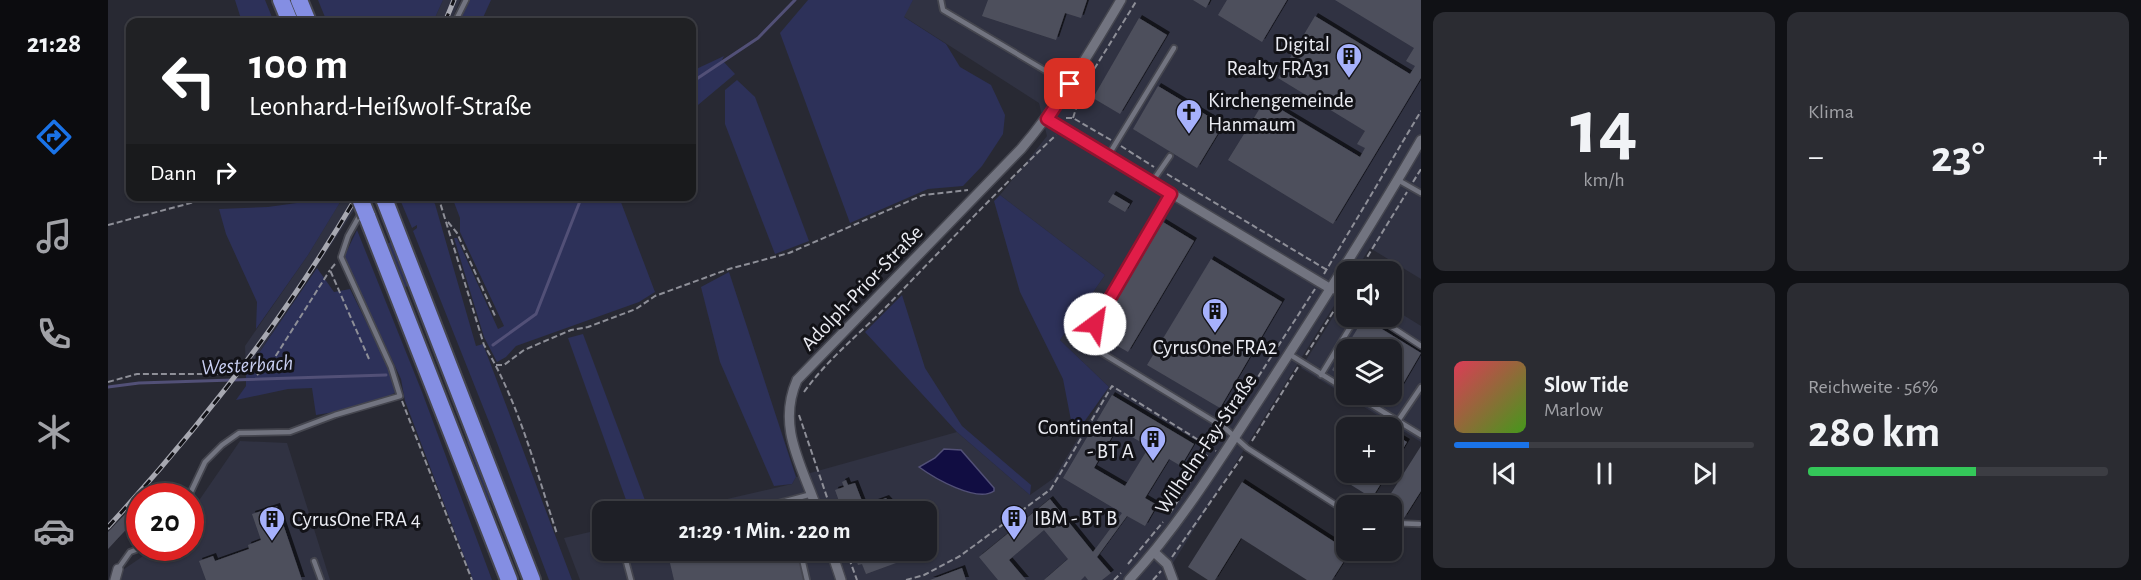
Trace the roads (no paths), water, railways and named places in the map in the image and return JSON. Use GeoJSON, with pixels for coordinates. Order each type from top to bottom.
{"type":"FeatureCollection","features":[{"type":"Feature","properties":{"kind":"highway"},"geometry":{"type":"LineString","coordinates":[[281,0],[288,18]]}},
{"type":"Feature","properties":{"kind":"highway"},"geometry":{"type":"LineString","coordinates":[[299,0],[306,18]]}},
{"type":"Feature","properties":{"kind":"highway"},"geometry":{"type":"LineString","coordinates":[[361,201],[509,580]]}},
{"type":"Feature","properties":{"kind":"highway"},"geometry":{"type":"LineString","coordinates":[[385,201],[532,580]]}},
{"type":"Feature","properties":{"kind":"street","name":"Adolph-Prior-Straße"},"geometry":{"type":"LineString","coordinates":[[814,501],[790,440],[788,410],[790,396],[797,381],[987,186],[1047,119],[1121,0]]}},
{"type":"Feature","properties":{"kind":"street"},"geometry":{"type":"LineString","coordinates":[[1047,119],[1331,289]]}},
{"type":"Feature","properties":{"kind":"street","name":"Wilhelm-Fay-Straße"},"geometry":{"type":"LineString","coordinates":[[1125,577],[1154,552],[1234,438],[1331,289],[1421,140]]}},
{"type":"Feature","properties":{"kind":"street"},"geometry":{"type":"LineString","coordinates":[[1154,552],[1167,564],[1173,580]]}},
{"type":"Feature","properties":{"kind":"street"},"geometry":{"type":"LineString","coordinates":[[835,561],[841,580]]}},
{"type":"Feature","properties":{"kind":"street"},"geometry":{"type":"LineString","coordinates":[[115,580],[118,569]]}},
{"type":"Feature","properties":{"kind":"lane"},"geometry":{"type":"LineString","coordinates":[[457,18],[466,0]]}},
{"type":"Feature","properties":{"kind":"lane"},"geometry":{"type":"LineString","coordinates":[[941,0],[944,10],[1069,86]]}},
{"type":"Feature","properties":{"kind":"lane"},"geometry":{"type":"LineString","coordinates":[[1108,156],[1174,48]]}},
{"type":"Feature","properties":{"kind":"lane"},"geometry":{"type":"LineString","coordinates":[[1152,182],[1170,156]]}},
{"type":"Feature","properties":{"kind":"lane"},"geometry":{"type":"LineString","coordinates":[[1398,180],[1421,193]]}},
{"type":"Feature","properties":{"kind":"lane"},"geometry":{"type":"LineString","coordinates":[[1171,194],[1084,342],[1225,428],[1247,448],[1336,505]]}},
{"type":"Feature","properties":{"kind":"lane"},"geometry":{"type":"LineString","coordinates":[[196,483],[206,462],[222,445],[239,433],[290,432],[335,415],[400,396],[391,367],[341,257],[348,236],[368,201]]}},
{"type":"Feature","properties":{"kind":"lane"},"geometry":{"type":"LineString","coordinates":[[1331,289],[1336,292]]}},
{"type":"Feature","properties":{"kind":"lane"},"geometry":{"type":"LineString","coordinates":[[1321,375],[1350,327]]}},
{"type":"Feature","properties":{"kind":"lane"},"geometry":{"type":"LineString","coordinates":[[1391,327],[1421,346]]}},
{"type":"Feature","properties":{"kind":"lane"},"geometry":{"type":"LineString","coordinates":[[1289,354],[1336,384]]}},
{"type":"Feature","properties":{"kind":"lane"},"geometry":{"type":"LineString","coordinates":[[1401,417],[1421,387]]}},
{"type":"Feature","properties":{"kind":"lane"},"geometry":{"type":"LineString","coordinates":[[1372,405],[1391,417]]}},
{"type":"Feature","properties":{"kind":"lane"},"geometry":{"type":"LineString","coordinates":[[1402,423],[1421,435]]}},
{"type":"Feature","properties":{"kind":"lane"},"geometry":{"type":"LineString","coordinates":[[788,501],[812,494]]}},
{"type":"Feature","properties":{"kind":"lane"},"geometry":{"type":"LineString","coordinates":[[1402,523],[1419,524]]}},
{"type":"Feature","properties":{"kind":"lane"},"geometry":{"type":"LineString","coordinates":[[118,569],[126,558]]}},
{"type":"Feature","properties":{"kind":"lane"},"geometry":{"type":"LineString","coordinates":[[314,561],[321,580]]}},
{"type":"Feature","properties":{"kind":"lane"},"geometry":{"type":"LineString","coordinates":[[627,561],[631,580]]}},
{"type":"Feature","properties":{"kind":"lane"},"geometry":{"type":"LineString","coordinates":[[803,561],[807,580]]}},
{"type":"Feature","properties":{"kind":"waterway","name":"Westerbach"},"geometry":{"type":"LineString","coordinates":[[696,79],[758,38],[795,0]]}},
{"type":"Feature","properties":{"kind":"waterway","name":"Westerbach"},"geometry":{"type":"LineString","coordinates":[[493,345],[536,314],[580,201]]}},
{"type":"Feature","properties":{"kind":"waterway","name":"Westerbach"},"geometry":{"type":"LineString","coordinates":[[108,387],[139,383],[386,375]]}},
{"type":"Feature","properties":{"kind":"railway"},"geometry":{"type":"LineString","coordinates":[[447,18],[454,0]]}},
{"type":"Feature","properties":{"kind":"railway"},"geometry":{"type":"LineString","coordinates":[[108,527],[177,449],[241,369],[330,241],[354,201]]}},
{"type":"Feature","properties":{"kind":"place","name":"Digital Realty FRA31"},"geometry":{"type":"Point","coordinates":[1349,79]}},
{"type":"Feature","properties":{"kind":"place","name":"Kirchengemeinde Hanmaum"},"geometry":{"type":"Point","coordinates":[1189,135]}},
{"type":"Feature","properties":{"kind":"place","name":"CyrusOne FRA2"},"geometry":{"type":"Point","coordinates":[1215,334]}},
{"type":"Feature","properties":{"kind":"place","name":"Continental - BT A"},"geometry":{"type":"Point","coordinates":[1153,462]}},
{"type":"Feature","properties":{"kind":"place","name":"IBM - BT B"},"geometry":{"type":"Point","coordinates":[1014,541]}},
{"type":"Feature","properties":{"kind":"place","name":"CyrusOne FRA 4"},"geometry":{"type":"Point","coordinates":[272,542]}}]}
